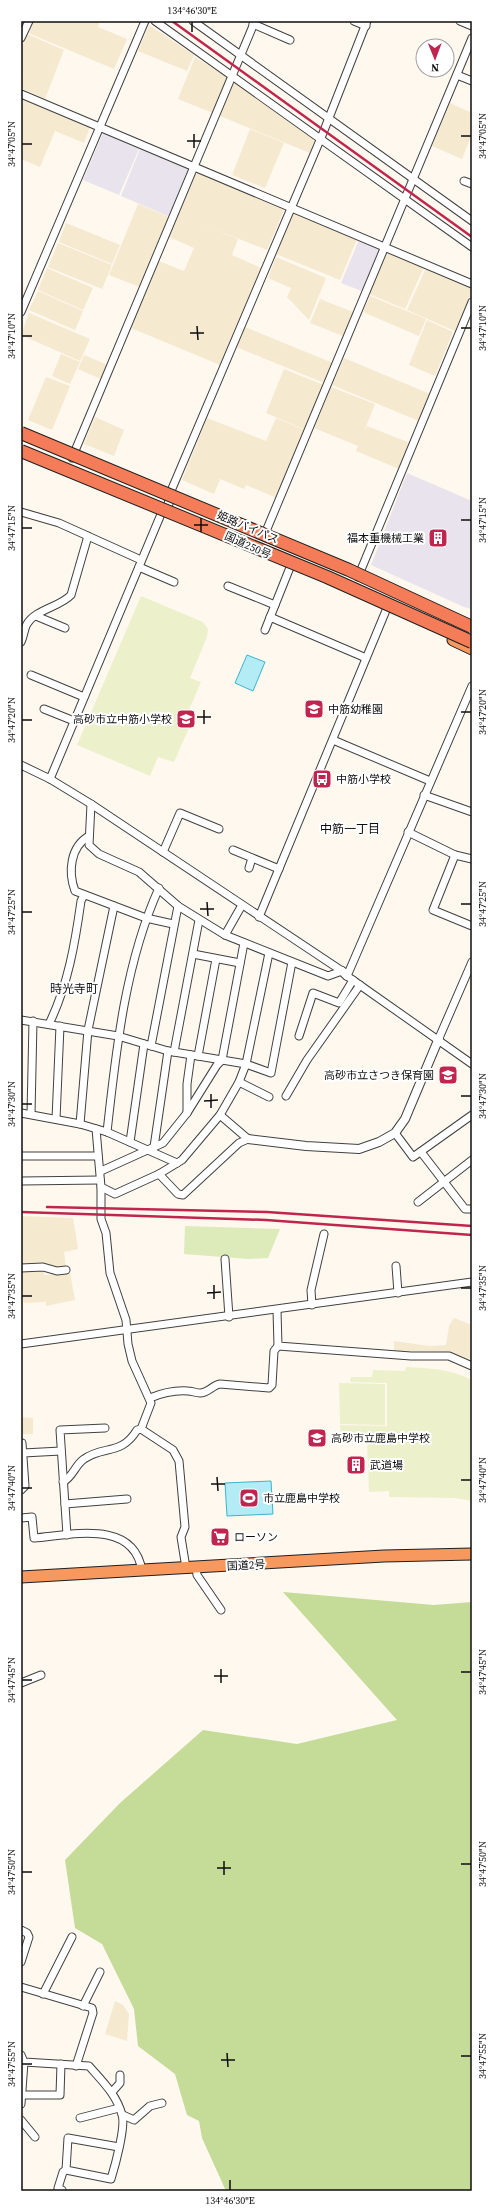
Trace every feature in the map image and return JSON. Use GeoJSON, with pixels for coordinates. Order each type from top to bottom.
{"type":"FeatureCollection","features":[{"type":"Feature","properties":{"kind":"highway","name":"姫路バイパス"},"geometry":{"type":"LineString","coordinates":[[21,433],[349,570],[472,627]]}},
{"type":"Feature","properties":{"kind":"highway","name":"国道250号"},"geometry":{"type":"LineString","coordinates":[[21,437],[166,502],[291,565],[387,608],[472,649]]}},
{"type":"Feature","properties":{"kind":"highway","name":"国道250号"},"geometry":{"type":"LineString","coordinates":[[21,448],[263,537],[472,630]]}},
{"type":"Feature","properties":{"kind":"highway","name":"姫路バイパス"},"geometry":{"type":"LineString","coordinates":[[21,451],[327,577],[472,642]]}},
{"type":"Feature","properties":{"kind":"highway","name":"国道2号"},"geometry":{"type":"LineString","coordinates":[[21,1577],[384,1556],[472,1554]]}},
{"type":"Feature","properties":{"kind":"street"},"geometry":{"type":"LineString","coordinates":[[21,38],[28,21]]}},
{"type":"Feature","properties":{"kind":"street"},"geometry":{"type":"LineString","coordinates":[[21,312],[145,21]]}},
{"type":"Feature","properties":{"kind":"street"},"geometry":{"type":"LineString","coordinates":[[155,21],[472,247]]}},
{"type":"Feature","properties":{"kind":"street"},"geometry":{"type":"LineString","coordinates":[[192,21],[415,178],[472,221]]}},
{"type":"Feature","properties":{"kind":"street"},"geometry":{"type":"LineString","coordinates":[[50,779],[289,208],[329,118],[367,23],[354,21]]}},
{"type":"Feature","properties":{"kind":"street"},"geometry":{"type":"LineString","coordinates":[[460,21],[472,26]]}},
{"type":"Feature","properties":{"kind":"street"},"geometry":{"type":"LineString","coordinates":[[72,459],[254,22],[290,40]]}},
{"type":"Feature","properties":{"kind":"street"},"geometry":{"type":"LineString","coordinates":[[263,537],[406,200],[472,38]]}},
{"type":"Feature","properties":{"kind":"street"},"geometry":{"type":"LineString","coordinates":[[457,75],[472,81]]}},
{"type":"Feature","properties":{"kind":"street"},"geometry":{"type":"LineString","coordinates":[[21,94],[194,169],[472,284]]}},
{"type":"Feature","properties":{"kind":"street"},"geometry":{"type":"LineString","coordinates":[[464,181],[472,184]]}},
{"type":"Feature","properties":{"kind":"street"},"geometry":{"type":"LineString","coordinates":[[357,578],[472,302]]}},
{"type":"Feature","properties":{"kind":"street"},"geometry":{"type":"LineString","coordinates":[[21,512],[59,523],[88,536],[174,582]]}},
{"type":"Feature","properties":{"kind":"street"},"geometry":{"type":"LineString","coordinates":[[21,642],[23,627],[27,623],[36,616],[67,599],[71,595],[88,536]]}},
{"type":"Feature","properties":{"kind":"street"},"geometry":{"type":"LineString","coordinates":[[264,630],[291,565]]}},
{"type":"Feature","properties":{"kind":"street"},"geometry":{"type":"LineString","coordinates":[[228,586],[275,605]]}},
{"type":"Feature","properties":{"kind":"street"},"geometry":{"type":"LineString","coordinates":[[259,917],[387,608]]}},
{"type":"Feature","properties":{"kind":"street"},"geometry":{"type":"LineString","coordinates":[[36,616],[65,628]]}},
{"type":"Feature","properties":{"kind":"street"},"geometry":{"type":"LineString","coordinates":[[270,617],[366,658]]}},
{"type":"Feature","properties":{"kind":"street"},"geometry":{"type":"LineString","coordinates":[[31,675],[84,697]]}},
{"type":"Feature","properties":{"kind":"street"},"geometry":{"type":"LineString","coordinates":[[38,687],[41,679]]}},
{"type":"Feature","properties":{"kind":"street"},"geometry":{"type":"LineString","coordinates":[[299,1036],[313,993],[339,1003],[347,976],[472,686]]}},
{"type":"Feature","properties":{"kind":"street"},"geometry":{"type":"LineString","coordinates":[[44,709],[74,722]]}},
{"type":"Feature","properties":{"kind":"street"},"geometry":{"type":"LineString","coordinates":[[333,740],[430,781]]}},
{"type":"Feature","properties":{"kind":"street"},"geometry":{"type":"LineString","coordinates":[[21,766],[50,779],[91,804],[439,1038],[472,1064]]}},
{"type":"Feature","properties":{"kind":"street"},"geometry":{"type":"LineString","coordinates":[[424,795],[472,812]]}},
{"type":"Feature","properties":{"kind":"street"},"geometry":{"type":"LineString","coordinates":[[91,804],[89,845],[99,854],[139,872],[178,906],[225,935],[328,976],[347,976]]}},
{"type":"Feature","properties":{"kind":"street"},"geometry":{"type":"LineString","coordinates":[[163,852],[180,813],[219,829]]}},
{"type":"Feature","properties":{"kind":"street"},"geometry":{"type":"LineString","coordinates":[[408,832],[455,855],[472,859]]}},
{"type":"Feature","properties":{"kind":"street"},"geometry":{"type":"LineString","coordinates":[[89,836],[82,840],[76,848],[72,866],[72,883],[75,891],[146,918],[173,924]]}},
{"type":"Feature","properties":{"kind":"street"},"geometry":{"type":"LineString","coordinates":[[233,850],[279,869]]}},
{"type":"Feature","properties":{"kind":"street"},"geometry":{"type":"LineString","coordinates":[[455,855],[433,910],[472,926]]}},
{"type":"Feature","properties":{"kind":"street"},"geometry":{"type":"LineString","coordinates":[[249,868],[252,858]]}},
{"type":"Feature","properties":{"kind":"street"},"geometry":{"type":"LineString","coordinates":[[107,1132],[118,1036],[146,918],[159,888]]}},
{"type":"Feature","properties":{"kind":"street"},"geometry":{"type":"LineString","coordinates":[[49,1024],[59,1004],[73,954],[81,902],[84,895]]}},
{"type":"Feature","properties":{"kind":"street"},"geometry":{"type":"LineString","coordinates":[[225,935],[242,905]]}},
{"type":"Feature","properties":{"kind":"street"},"geometry":{"type":"LineString","coordinates":[[80,1124],[88,1030],[114,906]]}},
{"type":"Feature","properties":{"kind":"street"},"geometry":{"type":"LineString","coordinates":[[130,1142],[148,1045],[178,906]]}},
{"type":"Feature","properties":{"kind":"street"},"geometry":{"type":"LineString","coordinates":[[151,1148],[199,920]]}},
{"type":"Feature","properties":{"kind":"street"},"geometry":{"type":"LineString","coordinates":[[101,1171],[162,1143],[187,1113],[217,1065],[222,1060],[244,943]]}},
{"type":"Feature","properties":{"kind":"street"},"geometry":{"type":"LineString","coordinates":[[21,1181],[101,1184],[115,1194],[159,1174],[182,1160],[220,1115],[239,1082],[246,1064],[269,953]]}},
{"type":"Feature","properties":{"kind":"street"},"geometry":{"type":"LineString","coordinates":[[193,954],[240,963]]}},
{"type":"Feature","properties":{"kind":"street"},"geometry":{"type":"LineString","coordinates":[[187,1113],[187,1084],[195,1055],[216,959]]}},
{"type":"Feature","properties":{"kind":"street"},"geometry":{"type":"LineString","coordinates":[[21,1020],[118,1036],[171,1051],[246,1064],[271,1073],[292,962]]}},
{"type":"Feature","properties":{"kind":"street"},"geometry":{"type":"LineString","coordinates":[[159,1174],[178,1194],[183,1195],[239,1143],[248,1139],[306,1146],[359,1149],[379,1142],[395,1133],[405,1119],[472,962]]}},
{"type":"Feature","properties":{"kind":"street"},"geometry":{"type":"LineString","coordinates":[[286,1096],[307,1060],[360,985]]}},
{"type":"Feature","properties":{"kind":"street"},"geometry":{"type":"LineString","coordinates":[[31,1114],[33,1022]]}},
{"type":"Feature","properties":{"kind":"street"},"geometry":{"type":"LineString","coordinates":[[56,1119],[60,1026]]}},
{"type":"Feature","properties":{"kind":"street"},"geometry":{"type":"LineString","coordinates":[[239,1082],[269,1096]]}},
{"type":"Feature","properties":{"kind":"street"},"geometry":{"type":"LineString","coordinates":[[21,1113],[80,1124],[107,1132],[130,1142],[151,1148],[177,1163]]}},
{"type":"Feature","properties":{"kind":"street"},"geometry":{"type":"LineString","coordinates":[[220,1115],[248,1139]]}},
{"type":"Feature","properties":{"kind":"street"},"geometry":{"type":"LineString","coordinates":[[395,1133],[413,1158],[472,1115]]}},
{"type":"Feature","properties":{"kind":"street"},"geometry":{"type":"LineString","coordinates":[[96,1129],[98,1156],[101,1171],[101,1219],[106,1233],[110,1273],[122,1306],[132,1361],[151,1402],[141,1429]]}},
{"type":"Feature","properties":{"kind":"street"},"geometry":{"type":"LineString","coordinates":[[421,1152],[465,1209],[472,1210]]}},
{"type":"Feature","properties":{"kind":"street"},"geometry":{"type":"LineString","coordinates":[[21,1156],[98,1156]]}},
{"type":"Feature","properties":{"kind":"street"},"geometry":{"type":"LineString","coordinates":[[418,1202],[472,1160]]}},
{"type":"Feature","properties":{"kind":"street"},"geometry":{"type":"LineString","coordinates":[[312,1305],[311,1290],[324,1234]]}},
{"type":"Feature","properties":{"kind":"street"},"geometry":{"type":"LineString","coordinates":[[225,1259],[229,1317]]}},
{"type":"Feature","properties":{"kind":"street"},"geometry":{"type":"LineString","coordinates":[[396,1266],[398,1293]]}},
{"type":"Feature","properties":{"kind":"street"},"geometry":{"type":"LineString","coordinates":[[21,1268],[43,1267],[57,1271],[66,1270]]}},
{"type":"Feature","properties":{"kind":"street"},"geometry":{"type":"LineString","coordinates":[[21,1344],[229,1317],[472,1282]]}},
{"type":"Feature","properties":{"kind":"street"},"geometry":{"type":"LineString","coordinates":[[150,1398],[165,1392],[180,1390],[200,1393],[206,1392],[215,1385],[220,1384],[268,1388],[272,1385],[274,1352],[278,1346],[277,1310]]}},
{"type":"Feature","properties":{"kind":"street"},"geometry":{"type":"LineString","coordinates":[[278,1346],[411,1356],[449,1356],[472,1366]]}},
{"type":"Feature","properties":{"kind":"street"},"geometry":{"type":"LineString","coordinates":[[67,1535],[60,1430],[106,1428]]}},
{"type":"Feature","properties":{"kind":"street"},"geometry":{"type":"LineString","coordinates":[[63,1482],[68,1479],[81,1460],[126,1444],[129,1442],[136,1430],[141,1429]]}},
{"type":"Feature","properties":{"kind":"street"},"geometry":{"type":"LineString","coordinates":[[141,1429],[173,1450],[179,1461],[185,1527],[181,1536],[191,1568],[221,1610]]}},
{"type":"Feature","properties":{"kind":"street"},"geometry":{"type":"LineString","coordinates":[[21,1490],[25,1486],[22,1443]]}},
{"type":"Feature","properties":{"kind":"street"},"geometry":{"type":"LineString","coordinates":[[23,1453],[61,1451]]}},
{"type":"Feature","properties":{"kind":"street"},"geometry":{"type":"LineString","coordinates":[[103,1492],[104,1501]]}},
{"type":"Feature","properties":{"kind":"street"},"geometry":{"type":"LineString","coordinates":[[65,1504],[127,1499]]}},
{"type":"Feature","properties":{"kind":"street"},"geometry":{"type":"LineString","coordinates":[[21,1518],[32,1517],[34,1538],[96,1533],[119,1538],[134,1550],[140,1560],[142,1571]]}},
{"type":"Feature","properties":{"kind":"street"},"geometry":{"type":"LineString","coordinates":[[21,1683],[41,1675]]}},
{"type":"Feature","properties":{"kind":"street"},"geometry":{"type":"LineString","coordinates":[[21,1930],[29,1936],[21,1962]]}},
{"type":"Feature","properties":{"kind":"street"},"geometry":{"type":"LineString","coordinates":[[43,1994],[71,1946],[72,1937]]}},
{"type":"Feature","properties":{"kind":"street"},"geometry":{"type":"LineString","coordinates":[[83,2006],[100,1972]]}},
{"type":"Feature","properties":{"kind":"street"},"geometry":{"type":"LineString","coordinates":[[21,1987],[92,2008],[94,2013],[76,2066]]}},
{"type":"Feature","properties":{"kind":"street"},"geometry":{"type":"LineString","coordinates":[[21,2055],[24,2062],[21,2104]]}},
{"type":"Feature","properties":{"kind":"street"},"geometry":{"type":"LineString","coordinates":[[24,2062],[89,2066],[112,2092],[123,2115],[134,2120],[150,2106],[162,2103]]}},
{"type":"Feature","properties":{"kind":"street"},"geometry":{"type":"LineString","coordinates":[[22,2095],[60,2095],[61,2064]]}},
{"type":"Feature","properties":{"kind":"street"},"geometry":{"type":"LineString","coordinates":[[112,2092],[120,2083],[120,2075]]}},
{"type":"Feature","properties":{"kind":"street"},"geometry":{"type":"LineString","coordinates":[[80,2118],[119,2108]]}},
{"type":"Feature","properties":{"kind":"street"},"geometry":{"type":"LineString","coordinates":[[66,2170],[111,2179],[119,2147],[123,2115]]}},
{"type":"Feature","properties":{"kind":"street"},"geometry":{"type":"LineString","coordinates":[[21,2120],[35,2137]]}},
{"type":"Feature","properties":{"kind":"street"},"geometry":{"type":"LineString","coordinates":[[62,2190],[58,2188],[63,2172],[66,2170],[68,2138],[119,2147]]}},
{"type":"Feature","properties":{"kind":"shaded area"},"geometry":{"type":"Polygon","coordinates":[[[33,21],[100,21],[98,27],[127,39],[114,69],[28,33],[33,21]]]}},
{"type":"Feature","properties":{"kind":"shaded area"},"geometry":{"type":"Polygon","coordinates":[[[149,25],[194,55],[187,71],[138,51],[149,25]]]}},
{"type":"Feature","properties":{"kind":"shaded area"},"geometry":{"type":"Polygon","coordinates":[[[27,34],[64,50],[45,99],[21,88],[23,77],[21,76],[21,48],[27,34]]]}},
{"type":"Feature","properties":{"kind":"shaded area"},"geometry":{"type":"Polygon","coordinates":[[[195,57],[228,78],[213,113],[178,99],[195,57]]]}},
{"type":"Feature","properties":{"kind":"shaded area"},"geometry":{"type":"Polygon","coordinates":[[[234,82],[314,140],[310,153],[220,116],[234,82]]]}},
{"type":"Feature","properties":{"kind":"shaded area"},"geometry":{"type":"Polygon","coordinates":[[[21,98],[90,127],[84,143],[55,131],[40,167],[21,159],[21,98]]]}},
{"type":"Feature","properties":{"kind":"shaded area"},"geometry":{"type":"Polygon","coordinates":[[[450,103],[472,113],[472,134],[462,159],[432,146],[450,103]]]}},
{"type":"Feature","properties":{"kind":"shaded area"},"geometry":{"type":"Polygon","coordinates":[[[250,129],[284,143],[265,188],[232,175],[250,129]]]}},
{"type":"Feature","properties":{"kind":"shaded area"},"geometry":{"type":"Polygon","coordinates":[[[103,133],[139,149],[119,195],[83,180],[103,133]]]}},
{"type":"Feature","properties":{"kind":"shaded area"},"geometry":{"type":"Polygon","coordinates":[[[140,149],[190,170],[170,217],[121,196],[140,149]]]}},
{"type":"Feature","properties":{"kind":"shaded area"},"geometry":{"type":"Polygon","coordinates":[[[199,173],[284,210],[267,250],[194,221],[238,239],[232,255],[261,268],[220,365],[131,328],[159,261],[184,271],[194,248],[169,237],[195,175],[199,173]]]}},
{"type":"Feature","properties":{"kind":"shaded area"},"geometry":{"type":"Polygon","coordinates":[[[138,204],[171,218],[142,288],[109,275],[138,204]]]}},
{"type":"Feature","properties":{"kind":"shaded area"},"geometry":{"type":"Polygon","coordinates":[[[293,213],[357,239],[340,280],[276,254],[293,213]]]}},
{"type":"Feature","properties":{"kind":"shaded area"},"geometry":{"type":"Polygon","coordinates":[[[66,223],[120,245],[112,264],[59,242],[66,223]]]}},
{"type":"Feature","properties":{"kind":"shaded area"},"geometry":{"type":"Polygon","coordinates":[[[359,240],[382,249],[364,292],[341,283],[359,240]]]}},
{"type":"Feature","properties":{"kind":"shaded area"},"geometry":{"type":"Polygon","coordinates":[[[58,243],[112,265],[102,289],[48,267],[58,243]]]}},
{"type":"Feature","properties":{"kind":"shaded area"},"geometry":{"type":"Polygon","coordinates":[[[390,252],[424,267],[405,309],[369,294],[387,253],[390,252]]]}},
{"type":"Feature","properties":{"kind":"shaded area"},"geometry":{"type":"Polygon","coordinates":[[[276,257],[326,278],[309,320],[287,297],[291,288],[268,278],[276,257]]]}},
{"type":"Feature","properties":{"kind":"shaded area"},"geometry":{"type":"Polygon","coordinates":[[[47,268],[93,288],[83,310],[38,290],[47,268]]]}},
{"type":"Feature","properties":{"kind":"shaded area"},"geometry":{"type":"Polygon","coordinates":[[[426,268],[472,288],[472,292],[455,331],[407,310],[426,268]]]}},
{"type":"Feature","properties":{"kind":"shaded area"},"geometry":{"type":"Polygon","coordinates":[[[38,291],[83,311],[75,330],[29,310],[38,291]]]}},
{"type":"Feature","properties":{"kind":"shaded area"},"geometry":{"type":"Polygon","coordinates":[[[370,296],[426,319],[419,336],[363,312],[370,296]]]}},
{"type":"Feature","properties":{"kind":"shaded area"},"geometry":{"type":"Polygon","coordinates":[[[320,299],[353,312],[343,336],[310,323],[320,299]]]}},
{"type":"Feature","properties":{"kind":"shaded area"},"geometry":{"type":"Polygon","coordinates":[[[29,313],[90,339],[80,361],[21,335],[29,313]]]}},
{"type":"Feature","properties":{"kind":"shaded area"},"geometry":{"type":"Polygon","coordinates":[[[427,320],[453,332],[435,376],[409,365],[427,320]]]}},
{"type":"Feature","properties":{"kind":"shaded area"},"geometry":{"type":"Polygon","coordinates":[[[245,327],[333,363],[324,383],[236,347],[245,327]]]}},
{"type":"Feature","properties":{"kind":"shaded area"},"geometry":{"type":"Polygon","coordinates":[[[61,354],[80,362],[70,384],[52,376],[61,354]]]}},
{"type":"Feature","properties":{"kind":"shaded area"},"geometry":{"type":"Polygon","coordinates":[[[84,355],[110,366],[103,380],[78,369],[84,355]]]}},
{"type":"Feature","properties":{"kind":"shaded area"},"geometry":{"type":"Polygon","coordinates":[[[344,358],[430,394],[419,421],[332,385],[344,358]]]}},
{"type":"Feature","properties":{"kind":"shaded area"},"geometry":{"type":"Polygon","coordinates":[[[284,369],[324,385],[306,430],[266,413],[284,369]]]}},
{"type":"Feature","properties":{"kind":"shaded area"},"geometry":{"type":"Polygon","coordinates":[[[46,377],[70,386],[52,430],[28,420],[46,377]]]}},
{"type":"Feature","properties":{"kind":"shaded area"},"geometry":{"type":"Polygon","coordinates":[[[331,387],[375,404],[363,434],[367,426],[410,443],[399,469],[356,451],[358,446],[314,428],[331,387]]]}},
{"type":"Feature","properties":{"kind":"shaded area"},"geometry":{"type":"Polygon","coordinates":[[[95,417],[124,430],[114,456],[84,444],[95,417]]]}},
{"type":"Feature","properties":{"kind":"shaded area"},"geometry":{"type":"Polygon","coordinates":[[[207,418],[266,441],[276,418],[305,430],[277,498],[246,485],[244,489],[220,479],[214,494],[182,480],[207,418]]]}},
{"type":"Feature","properties":{"kind":"shaded area"},"geometry":{"type":"Polygon","coordinates":[[[407,473],[472,501],[472,609],[464,607],[371,565],[407,473]]]}},
{"type":"Feature","properties":{"kind":"shaded area"},"geometry":{"type":"Polygon","coordinates":[[[21,1216],[73,1218],[78,1249],[64,1252],[66,1268],[56,1269],[21,1265],[21,1216]]]}},
{"type":"Feature","properties":{"kind":"shaded area"},"geometry":{"type":"Polygon","coordinates":[[[21,1270],[44,1270],[44,1275],[70,1273],[75,1300],[46,1306],[46,1302],[24,1303],[21,1292],[21,1270]]]}},
{"type":"Feature","properties":{"kind":"shaded area"},"geometry":{"type":"Polygon","coordinates":[[[454,1318],[472,1325],[471,1360],[447,1352],[394,1351],[394,1341],[429,1346],[446,1345],[449,1326],[454,1318]]]}},
{"type":"Feature","properties":{"kind":"shaded area"},"geometry":{"type":"Polygon","coordinates":[[[21,1417],[33,1418],[33,1434],[21,1434],[21,1417]]]}},
{"type":"Feature","properties":{"kind":"shaded area"},"geometry":{"type":"Polygon","coordinates":[[[115,2001],[123,2005],[129,2014],[127,2041],[105,2034],[115,2001]]]}},
{"type":"Feature","properties":{"kind":"green space"},"geometry":{"type":"Polygon","coordinates":[[[141,596],[203,622],[208,629],[207,637],[190,678],[201,682],[188,712],[195,714],[174,762],[158,757],[150,776],[77,745],[141,596]]]}},
{"type":"Feature","properties":{"kind":"green space"},"geometry":{"type":"Polygon","coordinates":[[[185,1226],[280,1229],[268,1258],[248,1259],[184,1254],[185,1226]]]}},
{"type":"Feature","properties":{"kind":"green space"},"geometry":{"type":"Polygon","coordinates":[[[406,1367],[448,1371],[472,1380],[472,1501],[455,1498],[389,1497],[389,1491],[369,1492],[367,1440],[341,1440],[340,1425],[387,1426],[387,1383],[350,1382],[351,1377],[372,1377],[373,1370],[405,1371],[406,1367]]]}},
{"type":"Feature","properties":{"kind":"green space"},"geometry":{"type":"Polygon","coordinates":[[[339,1383],[385,1384],[385,1425],[340,1424],[339,1383]]]}},
{"type":"Feature","properties":{"kind":"green space"},"geometry":{"type":"Polygon","coordinates":[[[283,1592],[434,1605],[472,1602],[472,2191],[226,2191],[202,2138],[199,2121],[187,2115],[175,2074],[138,2046],[134,2009],[102,1944],[75,1928],[65,1860],[120,1803],[203,1730],[297,1744],[397,1720],[283,1592]]]}},
{"type":"Feature","properties":{"kind":"water"},"geometry":{"type":"Polygon","coordinates":[[[247,655],[265,662],[253,691],[235,683],[247,655]]]}},
{"type":"Feature","properties":{"kind":"water","name":"市立鹿島中学校"},"geometry":{"type":"Polygon","coordinates":[[[271,1481],[273,1514],[227,1516],[225,1483],[271,1481]]]}},
{"type":"Feature","properties":{"kind":"railway"},"geometry":{"type":"LineString","coordinates":[[172,21],[472,237]]}},
{"type":"Feature","properties":{"kind":"railway"},"geometry":{"type":"LineString","coordinates":[[47,1207],[267,1212],[472,1226]]}},
{"type":"Feature","properties":{"kind":"railway"},"geometry":{"type":"LineString","coordinates":[[21,1212],[266,1220],[472,1235]]}},
{"type":"Feature","properties":{"kind":"place","name":"福本重機械工業"},"geometry":{"type":"Point","coordinates":[438,538]}},
{"type":"Feature","properties":{"kind":"place","name":"中筋幼稚園"},"geometry":{"type":"Point","coordinates":[314,709]}},
{"type":"Feature","properties":{"kind":"place","name":"高砂市立中筋小学校"},"geometry":{"type":"Point","coordinates":[186,719]}},
{"type":"Feature","properties":{"kind":"place","name":"中筋小学校"},"geometry":{"type":"Point","coordinates":[322,779]}},
{"type":"Feature","properties":{"kind":"place","name":"高砂市立さつき保育園"},"geometry":{"type":"Point","coordinates":[448,1075]}},
{"type":"Feature","properties":{"kind":"place","name":"高砂市立鹿島中学校"},"geometry":{"type":"Point","coordinates":[317,1438]}},
{"type":"Feature","properties":{"kind":"place","name":"武道場"},"geometry":{"type":"Point","coordinates":[356,1465]}},
{"type":"Feature","properties":{"kind":"place","name":"市立鹿島中学校"},"geometry":{"type":"Point","coordinates":[249,1498]}},
{"type":"Feature","properties":{"kind":"place","name":"ローソン"},"geometry":{"type":"Point","coordinates":[220,1537]}},
{"type":"Feature","properties":{"kind":"district","name":"中筋一丁目"},"geometry":{"type":"Point","coordinates":[350,829]}},
{"type":"Feature","properties":{"kind":"district","name":"時光寺町"},"geometry":{"type":"Point","coordinates":[74,989]}}]}
